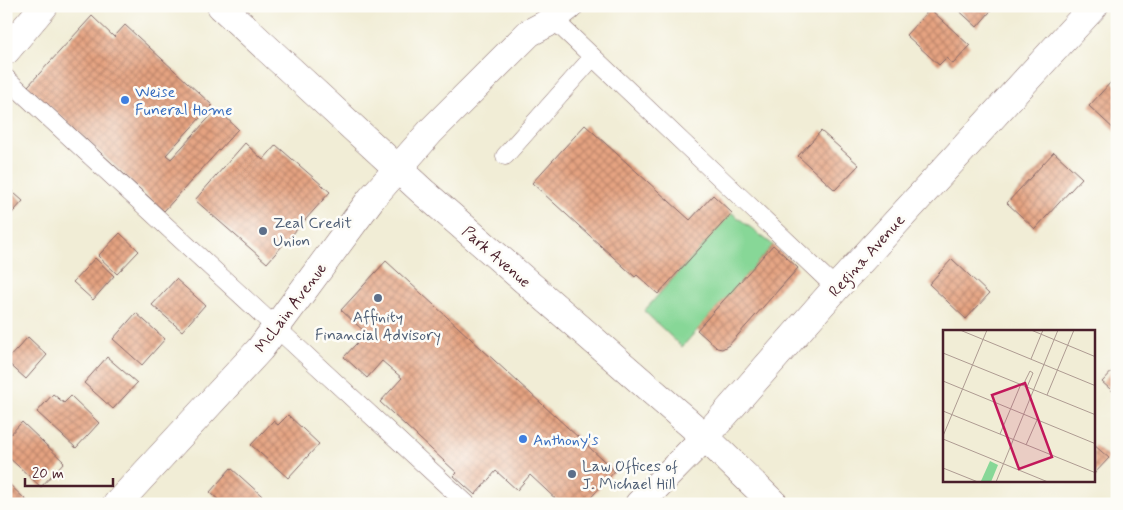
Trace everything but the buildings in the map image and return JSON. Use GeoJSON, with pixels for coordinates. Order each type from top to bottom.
{"type":"FeatureCollection","features":[{"type":"Feature","properties":{"kind":"street"},"geometry":{"type":"LineString","coordinates":[[8,45],[44,6]]}},
{"type":"Feature","properties":{"kind":"street","name":"Park Avenue"},"geometry":{"type":"LineString","coordinates":[[221,6],[430,197],[705,437],[774,504]]}},
{"type":"Feature","properties":{"kind":"street","name":"Regina Avenue"},"geometry":{"type":"LineString","coordinates":[[638,504],[705,437],[836,288],[1094,6]]}},
{"type":"Feature","properties":{"kind":"street","name":"McLain Avenue"},"geometry":{"type":"LineString","coordinates":[[117,504],[260,350],[275,327],[371,199],[431,131],[529,33],[561,12]]}},
{"type":"Feature","properties":{"kind":"lane"},"geometry":{"type":"LineString","coordinates":[[561,12],[593,57],[836,288]]}},
{"type":"Feature","properties":{"kind":"lane"},"geometry":{"type":"LineString","coordinates":[[505,156],[593,57]]}},
{"type":"Feature","properties":{"kind":"lane"},"geometry":{"type":"LineString","coordinates":[[6,78],[467,504]]}},
{"type":"Feature","properties":{"kind":"green space"},"geometry":{"type":"Polygon","coordinates":[[[732,213],[773,245],[682,347],[644,311],[732,213]]]}},
{"type":"Feature","properties":{"kind":"place","name":"Weise Funeral Home"},"geometry":{"type":"Point","coordinates":[125,100]}},
{"type":"Feature","properties":{"kind":"place","name":"Zeal Credit Union"},"geometry":{"type":"Point","coordinates":[263,231]}},
{"type":"Feature","properties":{"kind":"place","name":"Affinity Financial Advisory"},"geometry":{"type":"Point","coordinates":[378,298]}},
{"type":"Feature","properties":{"kind":"place","name":"Anthony's"},"geometry":{"type":"Point","coordinates":[523,439]}},
{"type":"Feature","properties":{"kind":"place","name":"Law Offices of J. Michael Hill"},"geometry":{"type":"Point","coordinates":[572,474]}}]}
